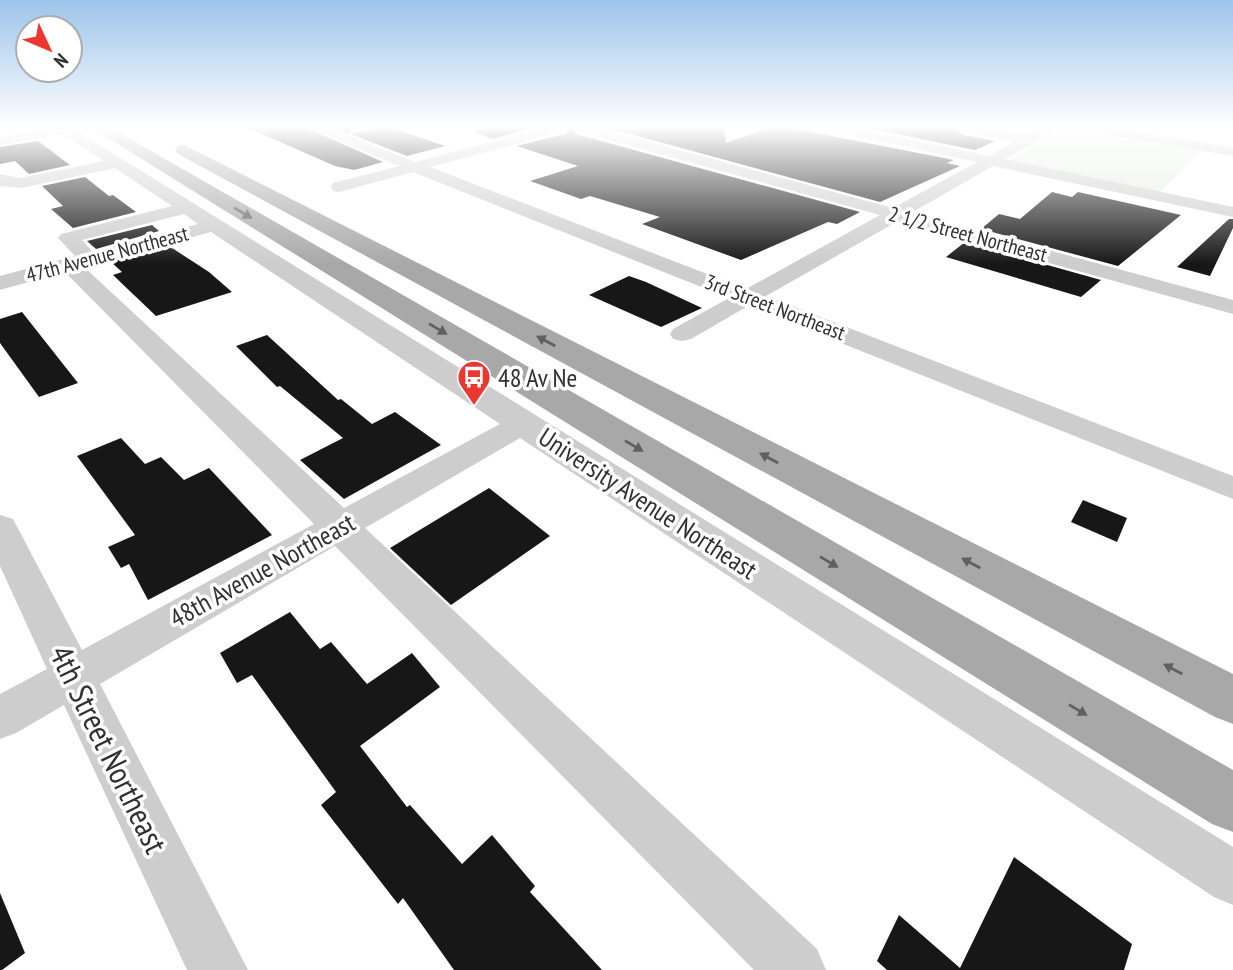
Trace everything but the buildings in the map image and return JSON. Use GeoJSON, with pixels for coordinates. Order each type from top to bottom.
{"type":"FeatureCollection","features":[{"type":"Feature","properties":{"kind":"main road","name":"University Avenue Northeast"},"geometry":{"type":"LineString","coordinates":[[176,173],[1233,803]]}},
{"type":"Feature","properties":{"kind":"main road"},"geometry":{"type":"LineString","coordinates":[[230,173],[1233,700]]}},
{"type":"Feature","properties":{"kind":"street"},"geometry":{"type":"LineString","coordinates":[[0,179],[6,183],[21,183],[68,173]]}},
{"type":"Feature","properties":{"kind":"street","name":"University Avenue Northeast"},"geometry":{"type":"LineString","coordinates":[[134,173],[1233,878]]}},
{"type":"Feature","properties":{"kind":"street"},"geometry":{"type":"LineString","coordinates":[[339,187],[393,173]]}},
{"type":"Feature","properties":{"kind":"street","name":"3rd Street Northeast"},"geometry":{"type":"LineString","coordinates":[[433,173],[1233,488]]}},
{"type":"Feature","properties":{"kind":"street","name":"2 1/2 Street Northeast"},"geometry":{"type":"LineString","coordinates":[[748,173],[1233,307]]}},
{"type":"Feature","properties":{"kind":"street"},"geometry":{"type":"LineString","coordinates":[[682,334],[969,173]]}},
{"type":"Feature","properties":{"kind":"street"},"geometry":{"type":"LineString","coordinates":[[1049,173],[1233,212]]}},
{"type":"Feature","properties":{"kind":"street"},"geometry":{"type":"LineString","coordinates":[[102,210],[168,195]]}},
{"type":"Feature","properties":{"kind":"street"},"geometry":{"type":"LineString","coordinates":[[75,254],[187,208]]}},
{"type":"Feature","properties":{"kind":"street"},"geometry":{"type":"LineString","coordinates":[[49,223],[75,254],[341,526],[796,970]]}},
{"type":"Feature","properties":{"kind":"street","name":"47th Avenue Northeast"},"geometry":{"type":"LineString","coordinates":[[0,283],[75,254],[215,225]]}},
{"type":"Feature","properties":{"kind":"street","name":"48th Avenue Northeast"},"geometry":{"type":"LineString","coordinates":[[0,718],[524,423]]}},
{"type":"Feature","properties":{"kind":"street","name":"4th Street Northeast"},"geometry":{"type":"LineString","coordinates":[[0,528],[218,970]]}},
{"type":"Feature","properties":{"kind":"green space"},"geometry":{"type":"Polygon","coordinates":[[[1059,173],[1178,173],[1158,194],[1059,173]]]}},
{"type":"Feature","properties":{"kind":"place","name":"48 Av Ne"},"geometry":{"type":"Point","coordinates":[474,407]}}]}
